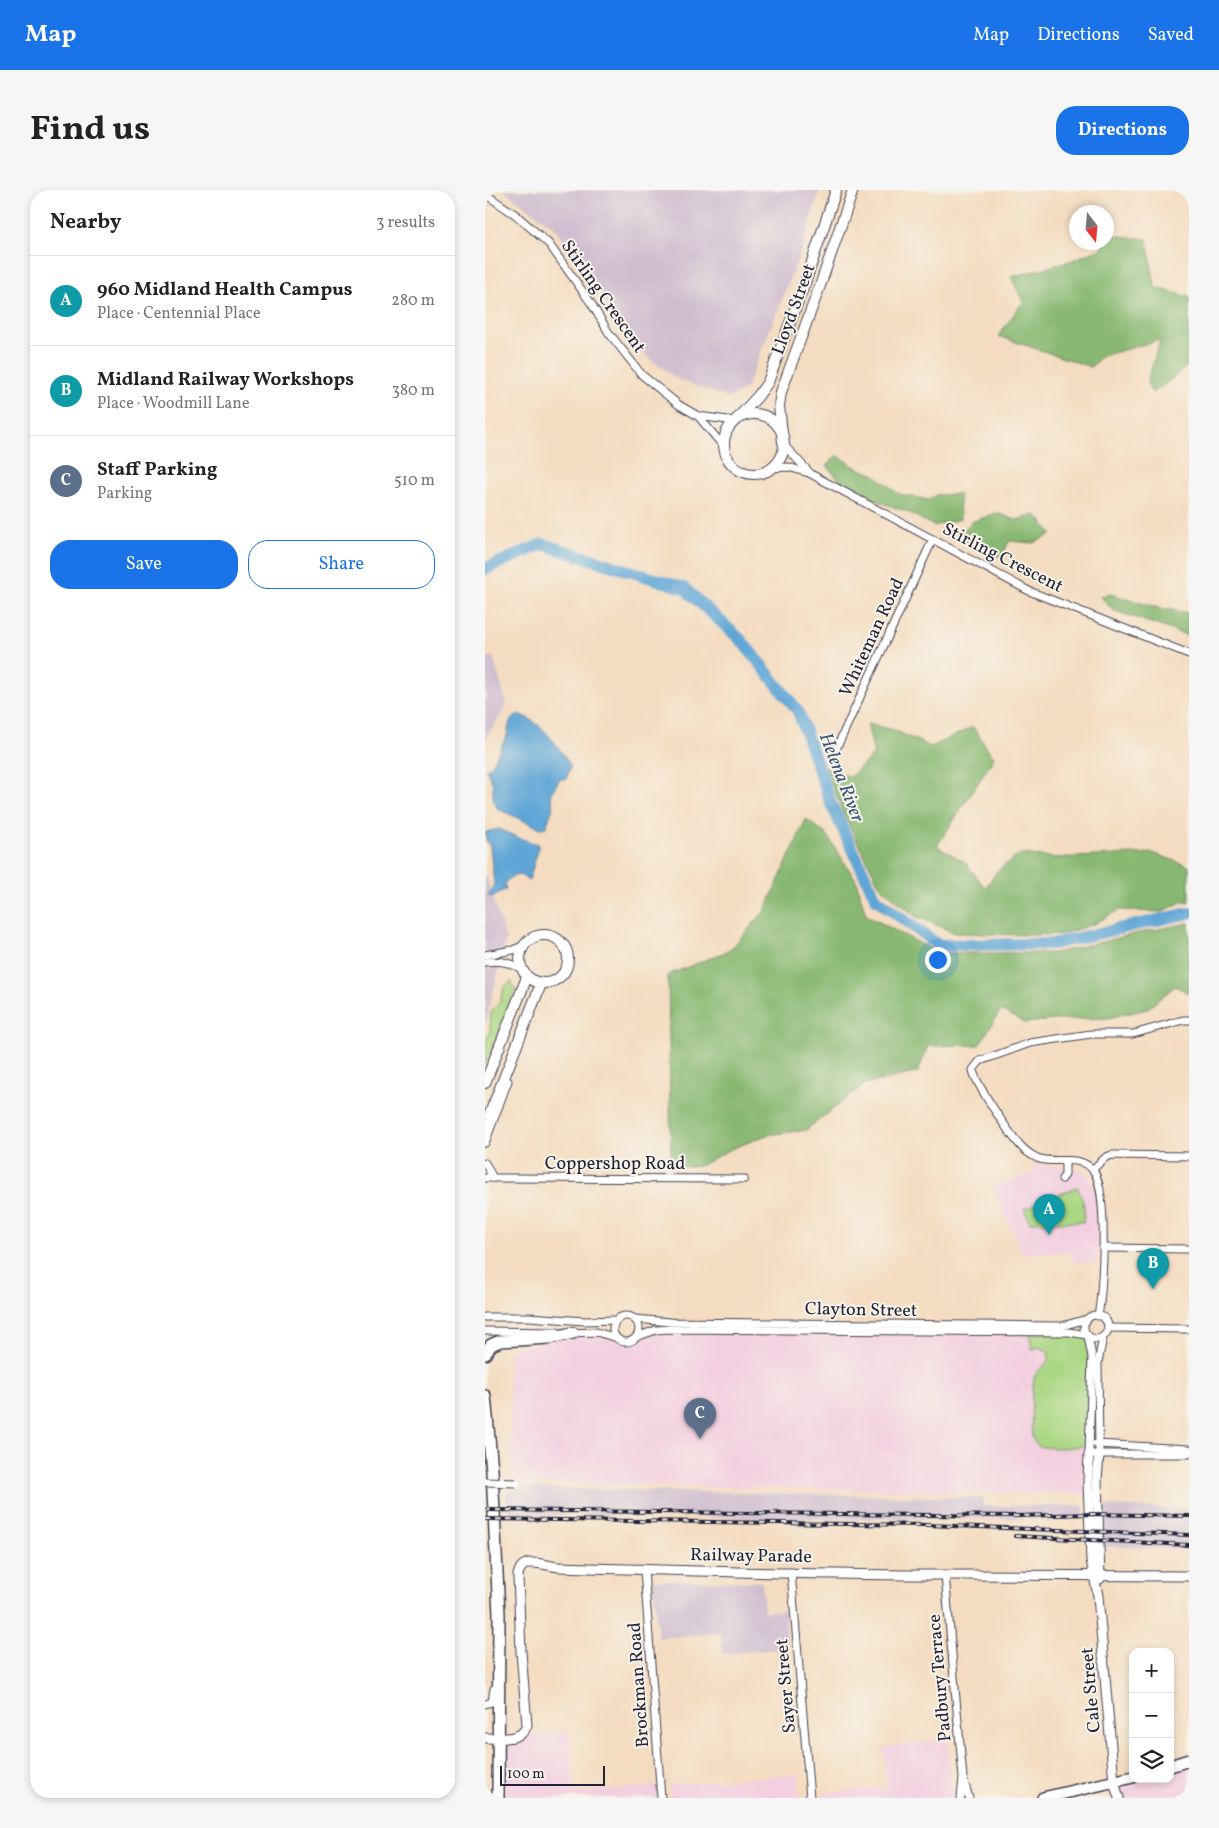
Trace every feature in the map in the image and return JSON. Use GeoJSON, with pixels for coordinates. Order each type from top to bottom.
{"type":"FeatureCollection","features":[{"type":"Feature","properties":{"kind":"main road","name":"Lloyd Street"},"geometry":{"type":"LineString","coordinates":[[736,420],[768,382],[806,280],[836,190]]}},
{"type":"Feature","properties":{"kind":"main road","name":"Lloyd Street"},"geometry":{"type":"LineString","coordinates":[[783,443],[779,406],[781,392],[853,190]]}},
{"type":"Feature","properties":{"kind":"main road"},"geometry":{"type":"LineString","coordinates":[[753,414],[770,419],[777,425],[783,443],[780,458],[771,468],[755,474],[740,470],[728,459],[724,447],[726,433],[736,420],[753,414]]}},
{"type":"Feature","properties":{"kind":"main road"},"geometry":{"type":"LineString","coordinates":[[485,1083],[525,973],[520,957],[525,945],[534,938],[546,935],[558,939],[567,949],[569,964],[562,977],[556,981],[541,984],[525,973]]}},
{"type":"Feature","properties":{"kind":"main road"},"geometry":{"type":"LineString","coordinates":[[485,1126],[541,984]]}},
{"type":"Feature","properties":{"kind":"main road"},"geometry":{"type":"LineString","coordinates":[[485,1354],[491,1345],[500,1341],[549,1338],[573,1333]]}},
{"type":"Feature","properties":{"kind":"main road"},"geometry":{"type":"LineString","coordinates":[[485,1396],[499,1614],[497,1798]]}},
{"type":"Feature","properties":{"kind":"main road"},"geometry":{"type":"LineString","coordinates":[[1174,1765],[1189,1760]]}},
{"type":"Feature","properties":{"kind":"main road"},"geometry":{"type":"LineString","coordinates":[[1043,1798],[1129,1778]]}},
{"type":"Feature","properties":{"kind":"street","name":"Stirling Crescent"},"geometry":{"type":"LineString","coordinates":[[485,194],[516,215],[549,244],[591,303],[609,333],[642,375],[679,405],[698,416],[724,447]]}},
{"type":"Feature","properties":{"kind":"street","name":"Stirling Crescent"},"geometry":{"type":"LineString","coordinates":[[698,416],[736,420]]}},
{"type":"Feature","properties":{"kind":"street","name":"Stirling Crescent"},"geometry":{"type":"LineString","coordinates":[[783,443],[809,473]]}},
{"type":"Feature","properties":{"kind":"street","name":"Stirling Crescent"},"geometry":{"type":"LineString","coordinates":[[771,468],[788,466],[809,473],[1029,591],[1189,654]]}},
{"type":"Feature","properties":{"kind":"street","name":"Whiteman Road"},"geometry":{"type":"LineString","coordinates":[[837,747],[933,539]]}},
{"type":"Feature","properties":{"kind":"street"},"geometry":{"type":"LineString","coordinates":[[485,955],[513,950],[525,945]]}},
{"type":"Feature","properties":{"kind":"street"},"geometry":{"type":"LineString","coordinates":[[485,962],[502,961],[514,964],[525,973]]}},
{"type":"Feature","properties":{"kind":"street"},"geometry":{"type":"LineString","coordinates":[[1098,1316],[1102,1285],[1103,1248],[1100,1186],[1093,1169],[1085,1163],[1038,1158],[1029,1153],[1020,1145],[979,1086],[973,1070],[980,1061],[1030,1043],[1091,1034],[1133,1034],[1189,1020]]}},
{"type":"Feature","properties":{"kind":"street"},"geometry":{"type":"LineString","coordinates":[[485,1143],[508,1080],[509,1066]]}},
{"type":"Feature","properties":{"kind":"street"},"geometry":{"type":"LineString","coordinates":[[1093,1169],[1106,1157],[1112,1155],[1189,1156]]}},
{"type":"Feature","properties":{"kind":"street"},"geometry":{"type":"LineString","coordinates":[[1062,1179],[1065,1175],[1065,1161]]}},
{"type":"Feature","properties":{"kind":"street"},"geometry":{"type":"LineString","coordinates":[[485,1163],[489,1178]]}},
{"type":"Feature","properties":{"kind":"street","name":"Coppershop Road"},"geometry":{"type":"LineString","coordinates":[[489,1178],[744,1179]]}},
{"type":"Feature","properties":{"kind":"street"},"geometry":{"type":"LineString","coordinates":[[1103,1248],[1189,1249]]}},
{"type":"Feature","properties":{"kind":"street"},"geometry":{"type":"LineString","coordinates":[[485,1317],[529,1317],[585,1321],[615,1320],[625,1316],[634,1319],[639,1330],[636,1337],[626,1342],[596,1332],[485,1331]]}},
{"type":"Feature","properties":{"kind":"street"},"geometry":{"type":"LineString","coordinates":[[1093,1451],[1091,1356],[1084,1329],[1087,1319],[1098,1316],[1104,1319],[1108,1328]]}},
{"type":"Feature","properties":{"kind":"street","name":"Clayton Street"},"geometry":{"type":"LineString","coordinates":[[634,1319],[671,1322],[1062,1326],[1087,1319]]}},
{"type":"Feature","properties":{"kind":"street"},"geometry":{"type":"LineString","coordinates":[[614,1337],[612,1328],[615,1320]]}},
{"type":"Feature","properties":{"kind":"street"},"geometry":{"type":"LineString","coordinates":[[1108,1328],[1189,1328]]}},
{"type":"Feature","properties":{"kind":"street"},"geometry":{"type":"LineString","coordinates":[[1093,1451],[1099,1444],[1098,1363],[1103,1337],[1108,1328]]}},
{"type":"Feature","properties":{"kind":"street","name":"Clayton Street"},"geometry":{"type":"LineString","coordinates":[[636,1337],[655,1330],[670,1329],[1077,1332],[1087,1336]]}},
{"type":"Feature","properties":{"kind":"street"},"geometry":{"type":"LineString","coordinates":[[1087,1336],[1095,1339],[1103,1337]]}},
{"type":"Feature","properties":{"kind":"street"},"geometry":{"type":"LineString","coordinates":[[1099,1444],[1189,1449]]}},
{"type":"Feature","properties":{"kind":"street"},"geometry":{"type":"LineString","coordinates":[[1093,1451],[1189,1454]]}},
{"type":"Feature","properties":{"kind":"street","name":"Cale Street"},"geometry":{"type":"LineString","coordinates":[[1093,1451],[1089,1514],[1114,1782],[1112,1798]]}},
{"type":"Feature","properties":{"kind":"street"},"geometry":{"type":"LineString","coordinates":[[485,1482],[517,1483]]}},
{"type":"Feature","properties":{"kind":"street","name":"Railway Parade"},"geometry":{"type":"LineString","coordinates":[[485,1738],[517,1736],[524,1732],[527,1725],[521,1652],[518,1576],[521,1567],[534,1562],[549,1567],[644,1570],[945,1575],[1096,1574],[1189,1576]]}},
{"type":"Feature","properties":{"kind":"street","name":"Brockman Road"},"geometry":{"type":"LineString","coordinates":[[644,1570],[661,1798]]}},
{"type":"Feature","properties":{"kind":"street","name":"Sayer Street"},"geometry":{"type":"LineString","coordinates":[[791,1572],[810,1798]]}},
{"type":"Feature","properties":{"kind":"street","name":"Padbury Terrace"},"geometry":{"type":"LineString","coordinates":[[945,1575],[963,1778],[961,1798]]}},
{"type":"Feature","properties":{"kind":"street"},"geometry":{"type":"LineString","coordinates":[[485,1704],[491,1702],[499,1675]]}},
{"type":"Feature","properties":{"kind":"street","name":"Padbury Terrace"},"geometry":{"type":"LineString","coordinates":[[963,1778],[969,1798]]}},
{"type":"Feature","properties":{"kind":"street","name":"Cale Street"},"geometry":{"type":"LineString","coordinates":[[1114,1782],[1119,1798]]}},
{"type":"Feature","properties":{"kind":"shaded area"},"geometry":{"type":"Polygon","coordinates":[[[503,190],[820,190],[802,249],[746,389],[728,398],[677,379],[638,350],[555,228],[503,190]]]}},
{"type":"Feature","properties":{"kind":"shaded area"},"geometry":{"type":"Polygon","coordinates":[[[493,656],[507,705],[485,739],[485,659],[493,656]]]}},
{"type":"Feature","properties":{"kind":"shaded area"},"geometry":{"type":"Polygon","coordinates":[[[485,873],[506,940],[485,1026],[485,873]]]}},
{"type":"Feature","properties":{"kind":"shaded area"},"geometry":{"type":"Polygon","coordinates":[[[1035,1163],[1078,1169],[1088,1175],[1095,1192],[1099,1255],[1096,1261],[1091,1263],[1072,1262],[1072,1253],[1023,1253],[992,1187],[1034,1172],[1035,1163]]]}},
{"type":"Feature","properties":{"kind":"shaded area"},"geometry":{"type":"Polygon","coordinates":[[[656,1330],[1087,1335],[1089,1494],[516,1483],[512,1474],[508,1351],[573,1333],[614,1337],[626,1342],[656,1330]]]}},
{"type":"Feature","properties":{"kind":"shaded area"},"geometry":{"type":"Polygon","coordinates":[[[523,1488],[983,1498],[983,1506],[1084,1506],[1084,1518],[813,1519],[508,1513],[506,1491],[523,1488]]]}},
{"type":"Feature","properties":{"kind":"shaded area"},"geometry":{"type":"Polygon","coordinates":[[[1100,1506],[1189,1509],[1189,1549],[1101,1546],[1100,1506]]]}},
{"type":"Feature","properties":{"kind":"shaded area"},"geometry":{"type":"Polygon","coordinates":[[[653,1580],[762,1582],[764,1612],[785,1610],[788,1648],[723,1654],[721,1633],[658,1638],[653,1580]]]}},
{"type":"Feature","properties":{"kind":"shaded area"},"geometry":{"type":"Polygon","coordinates":[[[569,1730],[574,1792],[660,1786],[661,1798],[498,1798],[499,1738],[569,1730]]]}},
{"type":"Feature","properties":{"kind":"shaded area"},"geometry":{"type":"Polygon","coordinates":[[[948,1740],[952,1798],[823,1798],[823,1793],[887,1788],[883,1747],[948,1740]]]}},
{"type":"Feature","properties":{"kind":"shaded area"},"geometry":{"type":"Polygon","coordinates":[[[1189,1765],[1189,1798],[1122,1798],[1122,1787],[1133,1783],[1174,1783],[1174,1770],[1189,1765]]]}},
{"type":"Feature","properties":{"kind":"shaded area"},"geometry":{"type":"Polygon","coordinates":[[[798,1774],[800,1798],[670,1798],[669,1785],[798,1774]]]}},
{"type":"Feature","properties":{"kind":"green space"},"geometry":{"type":"Polygon","coordinates":[[[1114,235],[1147,239],[1155,287],[1189,297],[1189,364],[1152,393],[1147,383],[1160,340],[1102,356],[1091,367],[998,336],[1023,302],[1011,277],[1064,263],[1098,250],[1114,250],[1114,235]]]}},
{"type":"Feature","properties":{"kind":"green space"},"geometry":{"type":"Polygon","coordinates":[[[837,455],[853,466],[875,475],[899,494],[929,500],[936,495],[959,494],[960,519],[934,526],[908,512],[880,502],[837,478],[827,466],[837,455]]]}},
{"type":"Feature","properties":{"kind":"green space"},"geometry":{"type":"Polygon","coordinates":[[[997,513],[1016,520],[1036,515],[1052,534],[1033,543],[1009,541],[1002,557],[968,546],[963,532],[971,522],[997,513]]]}},
{"type":"Feature","properties":{"kind":"green space"},"geometry":{"type":"Polygon","coordinates":[[[1110,594],[1159,608],[1189,613],[1189,636],[1113,610],[1101,597],[1110,594]]]}},
{"type":"Feature","properties":{"kind":"green space"},"geometry":{"type":"Polygon","coordinates":[[[867,724],[894,730],[931,747],[973,727],[994,758],[937,846],[965,862],[985,888],[999,869],[1021,854],[1056,858],[1153,853],[1189,866],[1189,902],[1183,901],[1162,912],[1119,910],[1094,924],[1063,934],[955,933],[915,916],[880,886],[843,813],[825,767],[850,777],[874,754],[867,724]]]}},
{"type":"Feature","properties":{"kind":"green space"},"geometry":{"type":"Polygon","coordinates":[[[806,819],[826,834],[856,880],[866,915],[938,953],[1055,953],[1189,923],[1189,993],[1175,986],[1147,1009],[1108,1018],[1025,1023],[1001,1010],[979,1045],[928,1046],[918,1072],[865,1084],[806,1130],[767,1135],[731,1149],[700,1166],[671,1167],[668,975],[730,950],[765,911],[806,819]]]}},
{"type":"Feature","properties":{"kind":"green space"},"geometry":{"type":"Polygon","coordinates":[[[512,981],[512,985],[516,989],[485,1066],[485,1043],[490,1032],[491,1012],[500,1002],[504,987],[512,981]]]}},
{"type":"Feature","properties":{"kind":"green space"},"geometry":{"type":"Polygon","coordinates":[[[1077,1187],[1083,1204],[1083,1222],[1030,1222],[1024,1209],[1077,1187]]]}},
{"type":"Feature","properties":{"kind":"green space"},"geometry":{"type":"Polygon","coordinates":[[[1069,1332],[1088,1336],[1090,1445],[1057,1448],[1038,1446],[1032,1435],[1033,1387],[1035,1376],[1049,1357],[1048,1352],[1042,1348],[1035,1348],[1033,1351],[1029,1334],[1069,1332]]]}},
{"type":"Feature","properties":{"kind":"water"},"geometry":{"type":"Polygon","coordinates":[[[517,714],[526,717],[542,728],[571,766],[566,779],[560,779],[551,793],[553,808],[546,827],[540,828],[498,809],[493,800],[493,784],[486,769],[491,767],[507,735],[510,721],[517,714]]]}},
{"type":"Feature","properties":{"kind":"water"},"geometry":{"type":"Polygon","coordinates":[[[499,829],[538,844],[538,850],[529,880],[513,876],[505,884],[506,890],[494,897],[489,896],[494,884],[490,846],[486,840],[486,832],[499,829]]]}},
{"type":"Feature","properties":{"kind":"waterway","name":"Helena River"},"geometry":{"type":"LineString","coordinates":[[485,569],[542,544],[684,588],[741,640],[798,711],[831,804],[876,899],[938,945],[1052,944],[1189,913]]}},
{"type":"Feature","properties":{"kind":"railway"},"geometry":{"type":"LineString","coordinates":[[485,1510],[1189,1516]]}},
{"type":"Feature","properties":{"kind":"railway"},"geometry":{"type":"LineString","coordinates":[[485,1519],[927,1525],[1189,1535]]}},
{"type":"Feature","properties":{"kind":"railway"},"geometry":{"type":"LineString","coordinates":[[1015,1536],[1189,1545]]}},
{"type":"Feature","properties":{"kind":"place","name":"960 Midland Health Campus"},"geometry":{"type":"Point","coordinates":[1049,1235]}},
{"type":"Feature","properties":{"kind":"place","name":"Midland Railway Workshops"},"geometry":{"type":"Point","coordinates":[1153,1289]}},
{"type":"Feature","properties":{"kind":"place","name":"Staff Parking"},"geometry":{"type":"Point","coordinates":[700,1439]}}]}
